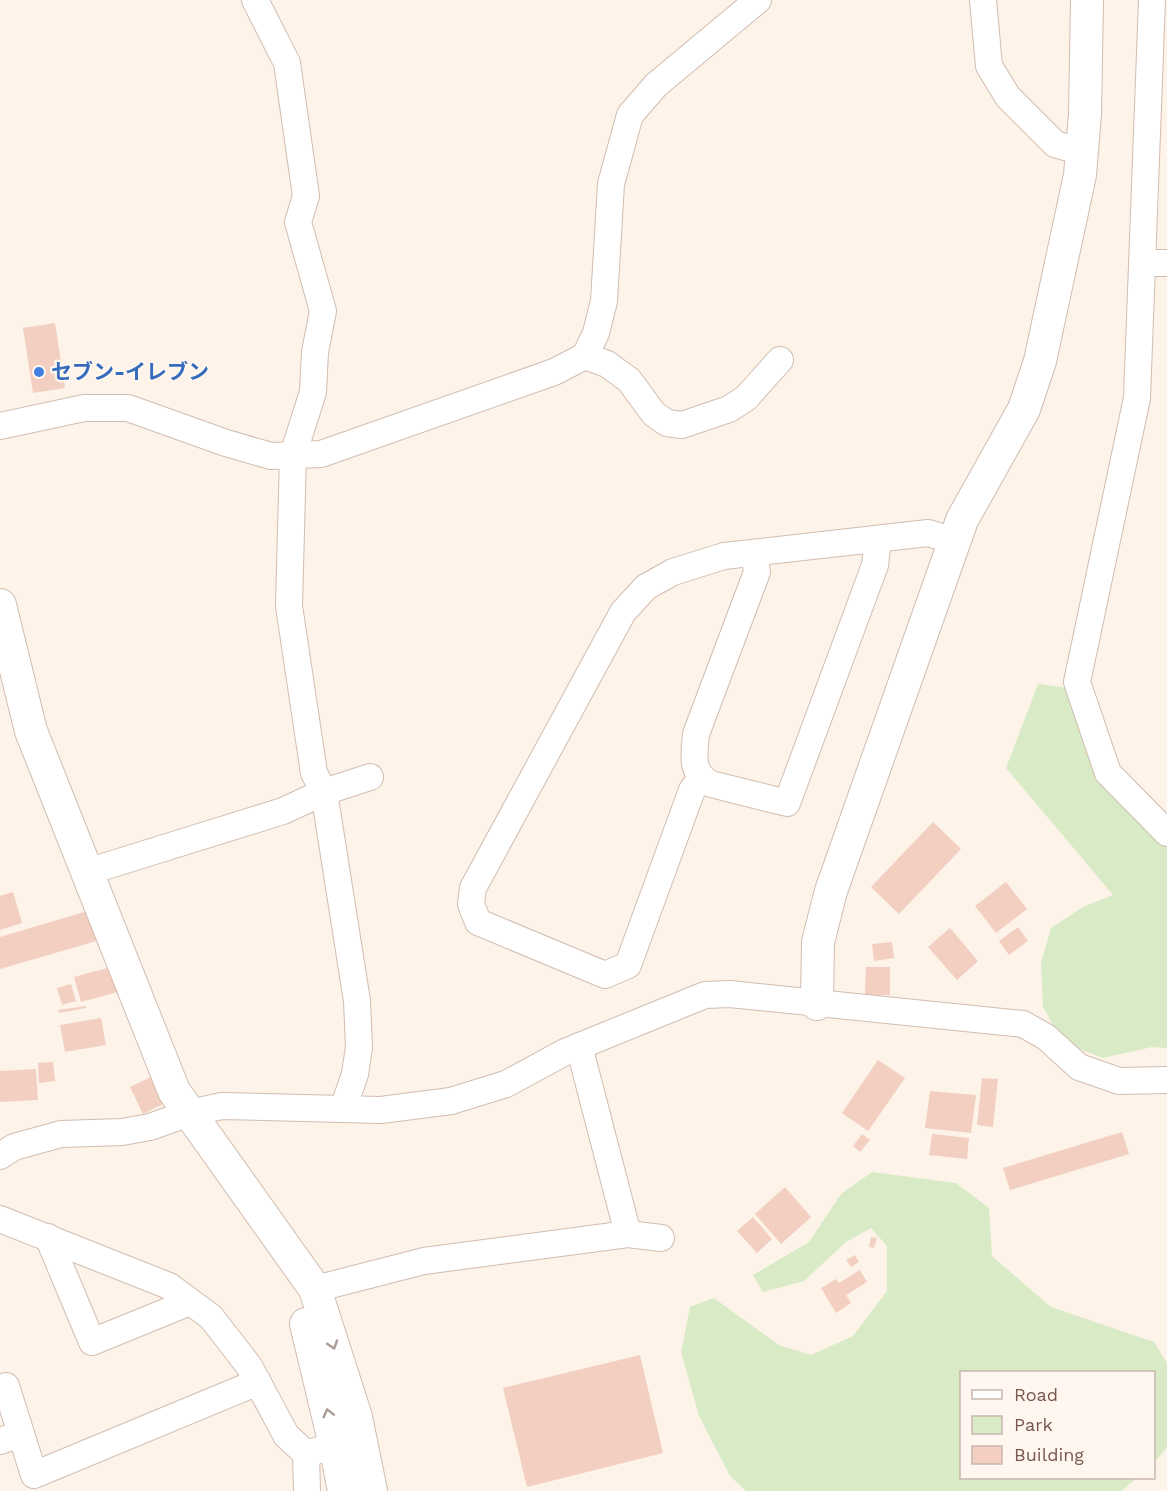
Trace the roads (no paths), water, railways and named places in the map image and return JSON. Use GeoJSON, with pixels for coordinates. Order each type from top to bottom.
{"type":"FeatureCollection","features":[{"type":"Feature","properties":{"kind":"street"},"geometry":{"type":"LineString","coordinates":[[255,0],[287,63],[306,196],[298,222],[323,311],[315,352],[313,392],[293,455],[289,606],[314,773],[324,792],[357,1001],[359,1047],[355,1074],[343,1109]]}},
{"type":"Feature","properties":{"kind":"street"},"geometry":{"type":"LineString","coordinates":[[0,426],[84,408],[128,408],[226,443],[271,456],[321,454],[554,372],[585,356],[596,333],[604,301],[611,184],[630,115],[656,85],[758,0]]}},
{"type":"Feature","properties":{"kind":"street"},"geometry":{"type":"LineString","coordinates":[[983,0],[989,66],[1008,97],[1055,144],[1082,152]]}},
{"type":"Feature","properties":{"kind":"street"},"geometry":{"type":"LineString","coordinates":[[816,1004],[818,942],[831,891],[962,520],[1024,409],[1040,361],[1080,175],[1085,114],[1088,0]]}},
{"type":"Feature","properties":{"kind":"street"},"geometry":{"type":"LineString","coordinates":[[1152,0],[1137,398],[1077,682],[1108,773],[1165,826]]}},
{"type":"Feature","properties":{"kind":"street"},"geometry":{"type":"LineString","coordinates":[[1142,263],[1167,263]]}},
{"type":"Feature","properties":{"kind":"street"},"geometry":{"type":"LineString","coordinates":[[585,356],[606,364],[629,380],[654,414],[667,423],[682,425],[729,409],[746,398],[780,360]]}},
{"type":"Feature","properties":{"kind":"street"},"geometry":{"type":"LineString","coordinates":[[701,778],[692,790],[628,965],[605,975],[478,922],[471,904],[473,888],[623,612],[646,587],[673,572],[724,556],[928,533],[955,541]]}},
{"type":"Feature","properties":{"kind":"street"},"geometry":{"type":"LineString","coordinates":[[754,553],[757,572],[696,734],[694,760],[701,778],[711,784],[787,803],[876,566],[878,538]]}},
{"type":"Feature","properties":{"kind":"street"},"geometry":{"type":"LineString","coordinates":[[0,605],[31,731],[174,1091],[315,1289],[356,1417],[371,1491]]}},
{"type":"Feature","properties":{"kind":"street"},"geometry":{"type":"LineString","coordinates":[[87,872],[283,811],[324,792],[370,777]]}},
{"type":"Feature","properties":{"kind":"street"},"geometry":{"type":"LineString","coordinates":[[0,1156],[14,1147],[61,1134],[122,1132],[150,1127],[189,1113],[222,1106],[381,1110],[451,1101],[506,1084],[579,1046],[705,995],[730,994],[1023,1024],[1046,1037],[1079,1067],[1119,1082],[1167,1080]]}},
{"type":"Feature","properties":{"kind":"street"},"geometry":{"type":"LineString","coordinates":[[579,1046],[628,1234]]}},
{"type":"Feature","properties":{"kind":"street"},"geometry":{"type":"LineString","coordinates":[[0,1220],[169,1286],[211,1317],[249,1366],[286,1435],[306,1454],[308,1491]]}},
{"type":"Feature","properties":{"kind":"street"},"geometry":{"type":"LineString","coordinates":[[315,1289],[424,1261],[628,1234],[661,1238]]}},
{"type":"Feature","properties":{"kind":"street"},"geometry":{"type":"LineString","coordinates":[[48,1237],[92,1342],[190,1302]]}},
{"type":"Feature","properties":{"kind":"street"},"geometry":{"type":"LineString","coordinates":[[290,1256],[345,1491]]}},
{"type":"Feature","properties":{"kind":"street"},"geometry":{"type":"LineString","coordinates":[[6,1386],[10,1438],[34,1475],[258,1382]]}},
{"type":"Feature","properties":{"kind":"street"},"geometry":{"type":"LineString","coordinates":[[306,1454],[335,1445]]}},
{"type":"Feature","properties":{"kind":"place","name":"セブン-イレブン"},"geometry":{"type":"Point","coordinates":[39,372]}}]}
